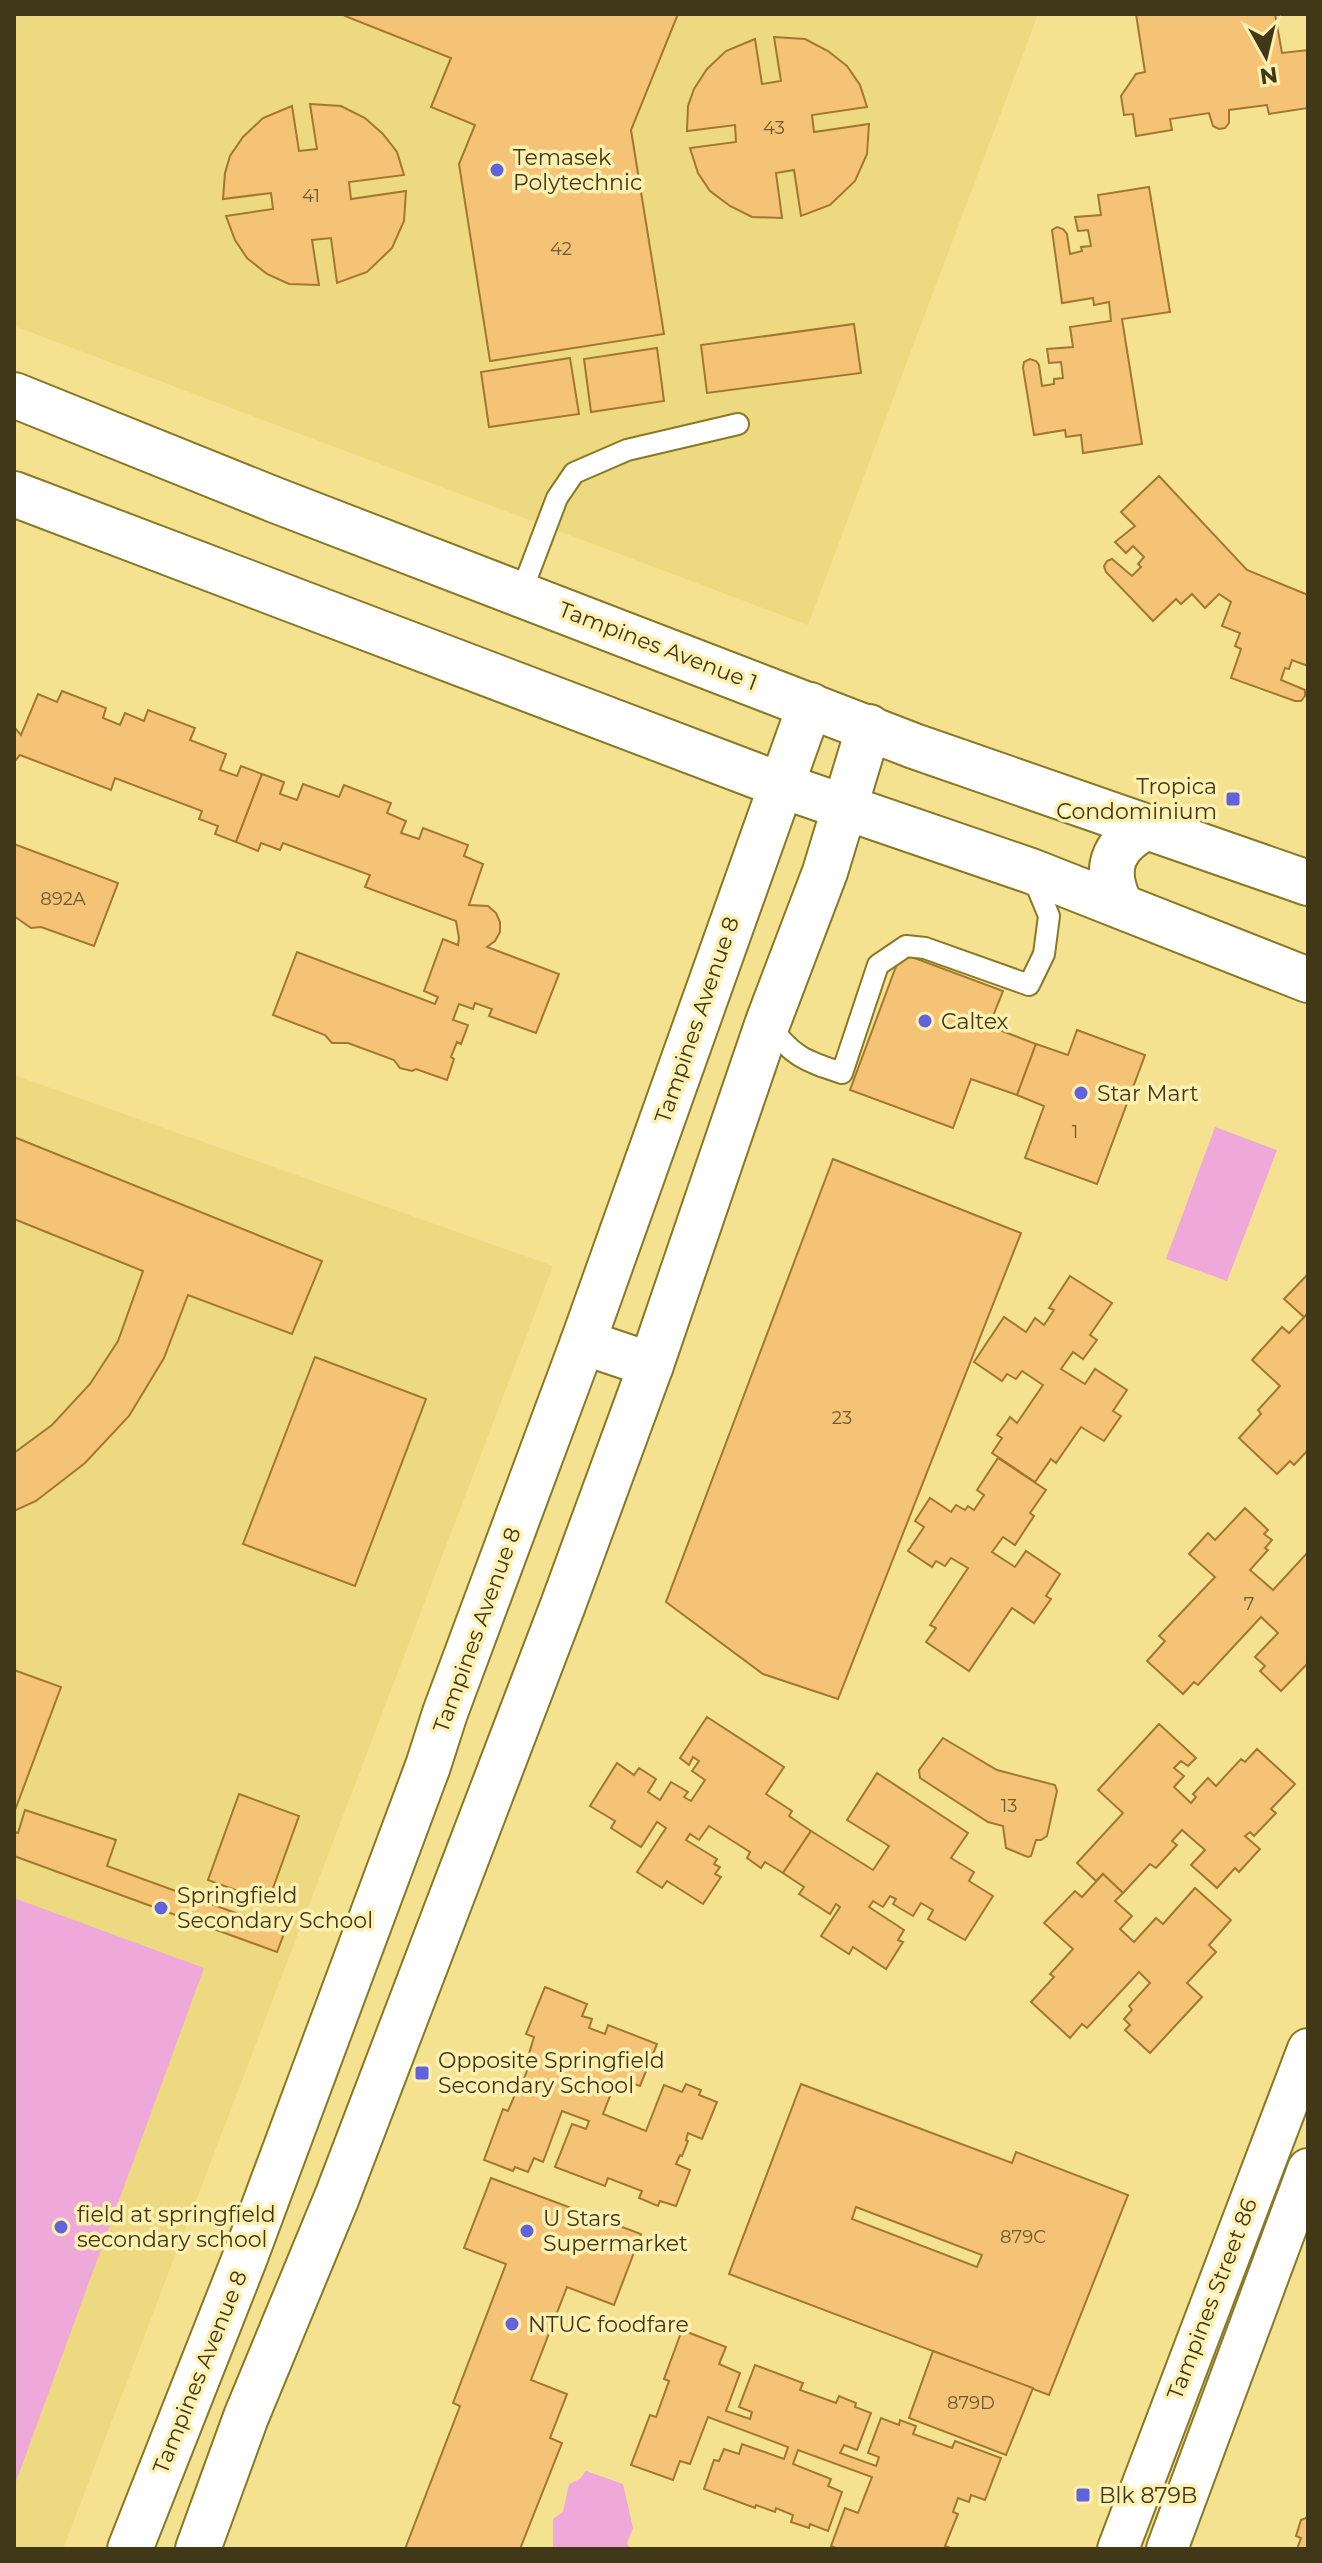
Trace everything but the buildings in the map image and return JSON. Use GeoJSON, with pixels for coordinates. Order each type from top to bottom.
{"type":"FeatureCollection","features":[{"type":"Feature","properties":{"kind":"street","name":"Tampines Avenue 1"},"geometry":{"type":"LineString","coordinates":[[14,395],[275,500],[914,746],[1308,883]]}},
{"type":"Feature","properties":{"kind":"street"},"geometry":{"type":"LineString","coordinates":[[14,494],[783,786],[1031,871],[1308,980]]}},
{"type":"Feature","properties":{"kind":"street","name":"Tampines Avenue 8"},"geometry":{"type":"LineString","coordinates":[[130,2549],[254,2235],[583,1342],[810,705]]}},
{"type":"Feature","properties":{"kind":"street"},"geometry":{"type":"LineString","coordinates":[[198,2549],[246,2417],[337,2197],[563,1605],[651,1365],[768,1022],[825,872],[869,727]]}},
{"type":"Feature","properties":{"kind":"street"},"geometry":{"type":"LineString","coordinates":[[1121,906],[1111,878],[1113,861],[1120,844],[1147,827]]}},
{"type":"Feature","properties":{"kind":"street"},"geometry":{"type":"LineString","coordinates":[[583,1342],[651,1365]]}},
{"type":"Feature","properties":{"kind":"street","name":"Tampines Street 86"},"geometry":{"type":"LineString","coordinates":[[1118,2549],[1308,2049]]}},
{"type":"Feature","properties":{"kind":"street","name":"Tampines Street 86"},"geometry":{"type":"LineString","coordinates":[[1167,2549],[1308,2169]]}},
{"type":"Feature","properties":{"kind":"lane"},"geometry":{"type":"LineString","coordinates":[[521,593],[557,498],[574,473],[627,450],[738,424]]}},
{"type":"Feature","properties":{"kind":"lane"},"geometry":{"type":"LineString","coordinates":[[768,1022],[783,1044],[807,1062],[842,1073],[878,965],[906,946],[925,948],[1029,985],[1044,954],[1049,916],[1031,871]]}},
{"type":"Feature","properties":{"kind":"shaded area","name":"Temasek Polytechnic"},"geometry":{"type":"Polygon","coordinates":[[[14,14],[1038,14],[808,625],[14,326],[14,14]]]}},
{"type":"Feature","properties":{"kind":"shaded area","name":"Springfield Secondary School"},"geometry":{"type":"Polygon","coordinates":[[[14,1075],[553,1266],[63,2549],[14,2549],[14,1075]]]}},
{"type":"Feature","properties":{"kind":"shaded area"},"geometry":{"type":"Polygon","coordinates":[[[1215,1127],[1277,1150],[1227,1281],[1166,1259],[1215,1127]]]}},
{"type":"Feature","properties":{"kind":"shaded area","name":"field at springfield secondary school"},"geometry":{"type":"Polygon","coordinates":[[[14,1898],[204,1968],[14,2487],[14,1898]]]}},
{"type":"Feature","properties":{"kind":"shaded area"},"geometry":{"type":"Polygon","coordinates":[[[586,2471],[623,2484],[633,2528],[627,2543],[630,2549],[553,2549],[553,2519],[563,2512],[569,2484],[580,2479],[586,2471]]]}},
{"type":"Feature","properties":{"kind":"place","name":"Temasek Polytechnic"},"geometry":{"type":"Point","coordinates":[497,170]}},
{"type":"Feature","properties":{"kind":"place","name":"Tropica Condominium"},"geometry":{"type":"Point","coordinates":[1233,799]}},
{"type":"Feature","properties":{"kind":"place","name":"Caltex"},"geometry":{"type":"Point","coordinates":[925,1021]}},
{"type":"Feature","properties":{"kind":"place","name":"Star Mart"},"geometry":{"type":"Point","coordinates":[1081,1093]}},
{"type":"Feature","properties":{"kind":"place","name":"Springfield Secondary School"},"geometry":{"type":"Point","coordinates":[161,1908]}},
{"type":"Feature","properties":{"kind":"place","name":"Opposite Springfield Secondary School"},"geometry":{"type":"Point","coordinates":[422,2073]}},
{"type":"Feature","properties":{"kind":"place","name":"field at springfield secondary school"},"geometry":{"type":"Point","coordinates":[61,2227]}},
{"type":"Feature","properties":{"kind":"place","name":"U Stars Supermarket"},"geometry":{"type":"Point","coordinates":[527,2231]}},
{"type":"Feature","properties":{"kind":"place","name":"NTUC foodfare"},"geometry":{"type":"Point","coordinates":[512,2324]}},
{"type":"Feature","properties":{"kind":"place","name":"Blk 879B"},"geometry":{"type":"Point","coordinates":[1083,2495]}}]}
